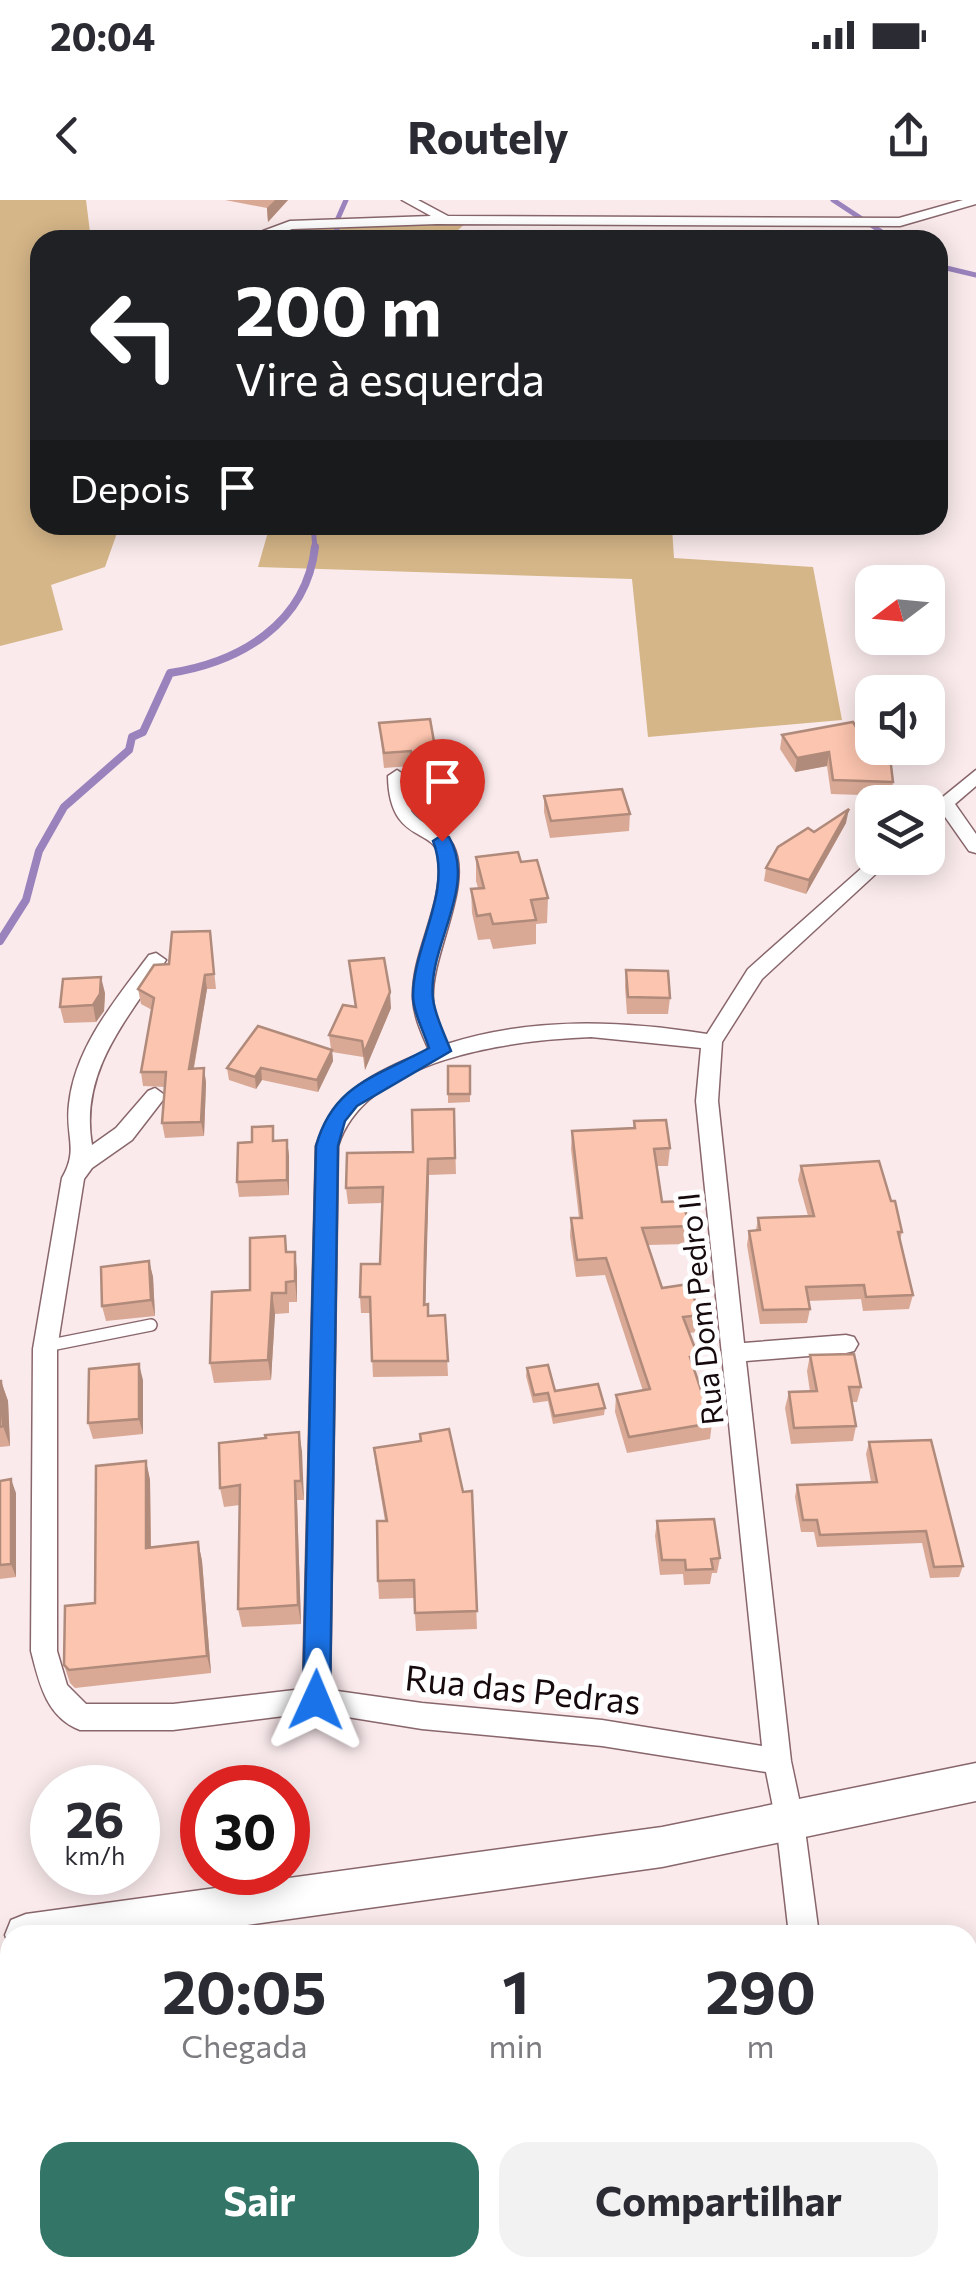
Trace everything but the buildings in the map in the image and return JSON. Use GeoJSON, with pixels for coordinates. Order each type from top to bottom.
{"type":"FeatureCollection","features":[{"type":"Feature","properties":{"kind":"main road"},"geometry":{"type":"LineString","coordinates":[[98,1925],[662,1847],[976,1782]]}},
{"type":"Feature","properties":{"kind":"street"},"geometry":{"type":"LineString","coordinates":[[408,200],[426,212],[455,221]]}},
{"type":"Feature","properties":{"kind":"street"},"geometry":{"type":"LineString","coordinates":[[278,230],[290,226],[578,218],[900,222],[976,200]]}},
{"type":"Feature","properties":{"kind":"street"},"geometry":{"type":"LineString","coordinates":[[397,776],[396,798],[406,822],[442,841],[447,852],[444,905],[426,966],[423,999],[440,1051]]}},
{"type":"Feature","properties":{"kind":"street"},"geometry":{"type":"LineString","coordinates":[[976,776],[946,804],[976,847]]}},
{"type":"Feature","properties":{"kind":"street","name":"Rua Dom Pedro II"},"geometry":{"type":"LineString","coordinates":[[803,1925],[778,1761],[707,1102],[712,1042],[755,974],[865,875]]}},
{"type":"Feature","properties":{"kind":"street"},"geometry":{"type":"LineString","coordinates":[[84,1162],[78,1114],[94,1046],[156,960]]}},
{"type":"Feature","properties":{"kind":"street"},"geometry":{"type":"LineString","coordinates":[[316,1700],[327,1146],[334,1119],[350,1100],[440,1051],[494,1037],[606,1030],[662,1032],[712,1042]]}},
{"type":"Feature","properties":{"kind":"street"},"geometry":{"type":"LineString","coordinates":[[46,1346],[73,1178],[84,1162],[124,1134],[155,1096]]}},
{"type":"Feature","properties":{"kind":"street"},"geometry":{"type":"LineString","coordinates":[[734,1353],[846,1344]]}},
{"type":"Feature","properties":{"kind":"street","name":"Rua das Pedras"},"geometry":{"type":"LineString","coordinates":[[46,1346],[44,1651],[55,1692],[80,1717],[173,1717],[316,1700],[422,1716],[602,1732],[778,1761]]}},
{"type":"Feature","properties":{"kind":"lane"},"geometry":{"type":"LineString","coordinates":[[46,1346],[151,1325]]}},
{"type":"Feature","properties":{"kind":"shaded area"},"geometry":{"type":"Polygon","coordinates":[[[0,200],[86,200],[90,230],[30,230],[30,535],[116,535],[105,567],[51,585],[63,630],[0,646],[0,200]]]}},
{"type":"Feature","properties":{"kind":"shaded area"},"geometry":{"type":"Polygon","coordinates":[[[467,222],[458,230],[302,230],[467,222]]]}},
{"type":"Feature","properties":{"kind":"shaded area"},"geometry":{"type":"Polygon","coordinates":[[[267,535],[672,535],[674,558],[813,567],[842,720],[648,737],[632,579],[258,567],[267,535]]]}},
{"type":"Feature","properties":{"kind":"waterway"},"geometry":{"type":"LineString","coordinates":[[337,230],[335,225],[346,200]]}},
{"type":"Feature","properties":{"kind":"waterway"},"geometry":{"type":"LineString","coordinates":[[833,200],[879,230]]}},
{"type":"Feature","properties":{"kind":"waterway"},"geometry":{"type":"LineString","coordinates":[[948,268],[976,275]]}},
{"type":"Feature","properties":{"kind":"waterway"},"geometry":{"type":"LineString","coordinates":[[314,535],[315,548]]}},
{"type":"Feature","properties":{"kind":"waterway"},"geometry":{"type":"LineString","coordinates":[[0,941],[26,900],[39,851],[64,807],[129,750],[132,737],[143,732],[170,673],[221,659],[265,635],[298,598],[315,548]]}},
{"type":"Feature","properties":{"kind":"route"},"geometry":{"type":"LineString","coordinates":[[316,1700],[327,1146],[334,1119],[350,1100],[440,1051],[423,999],[426,966],[444,905],[447,852],[442,841]]}}]}
